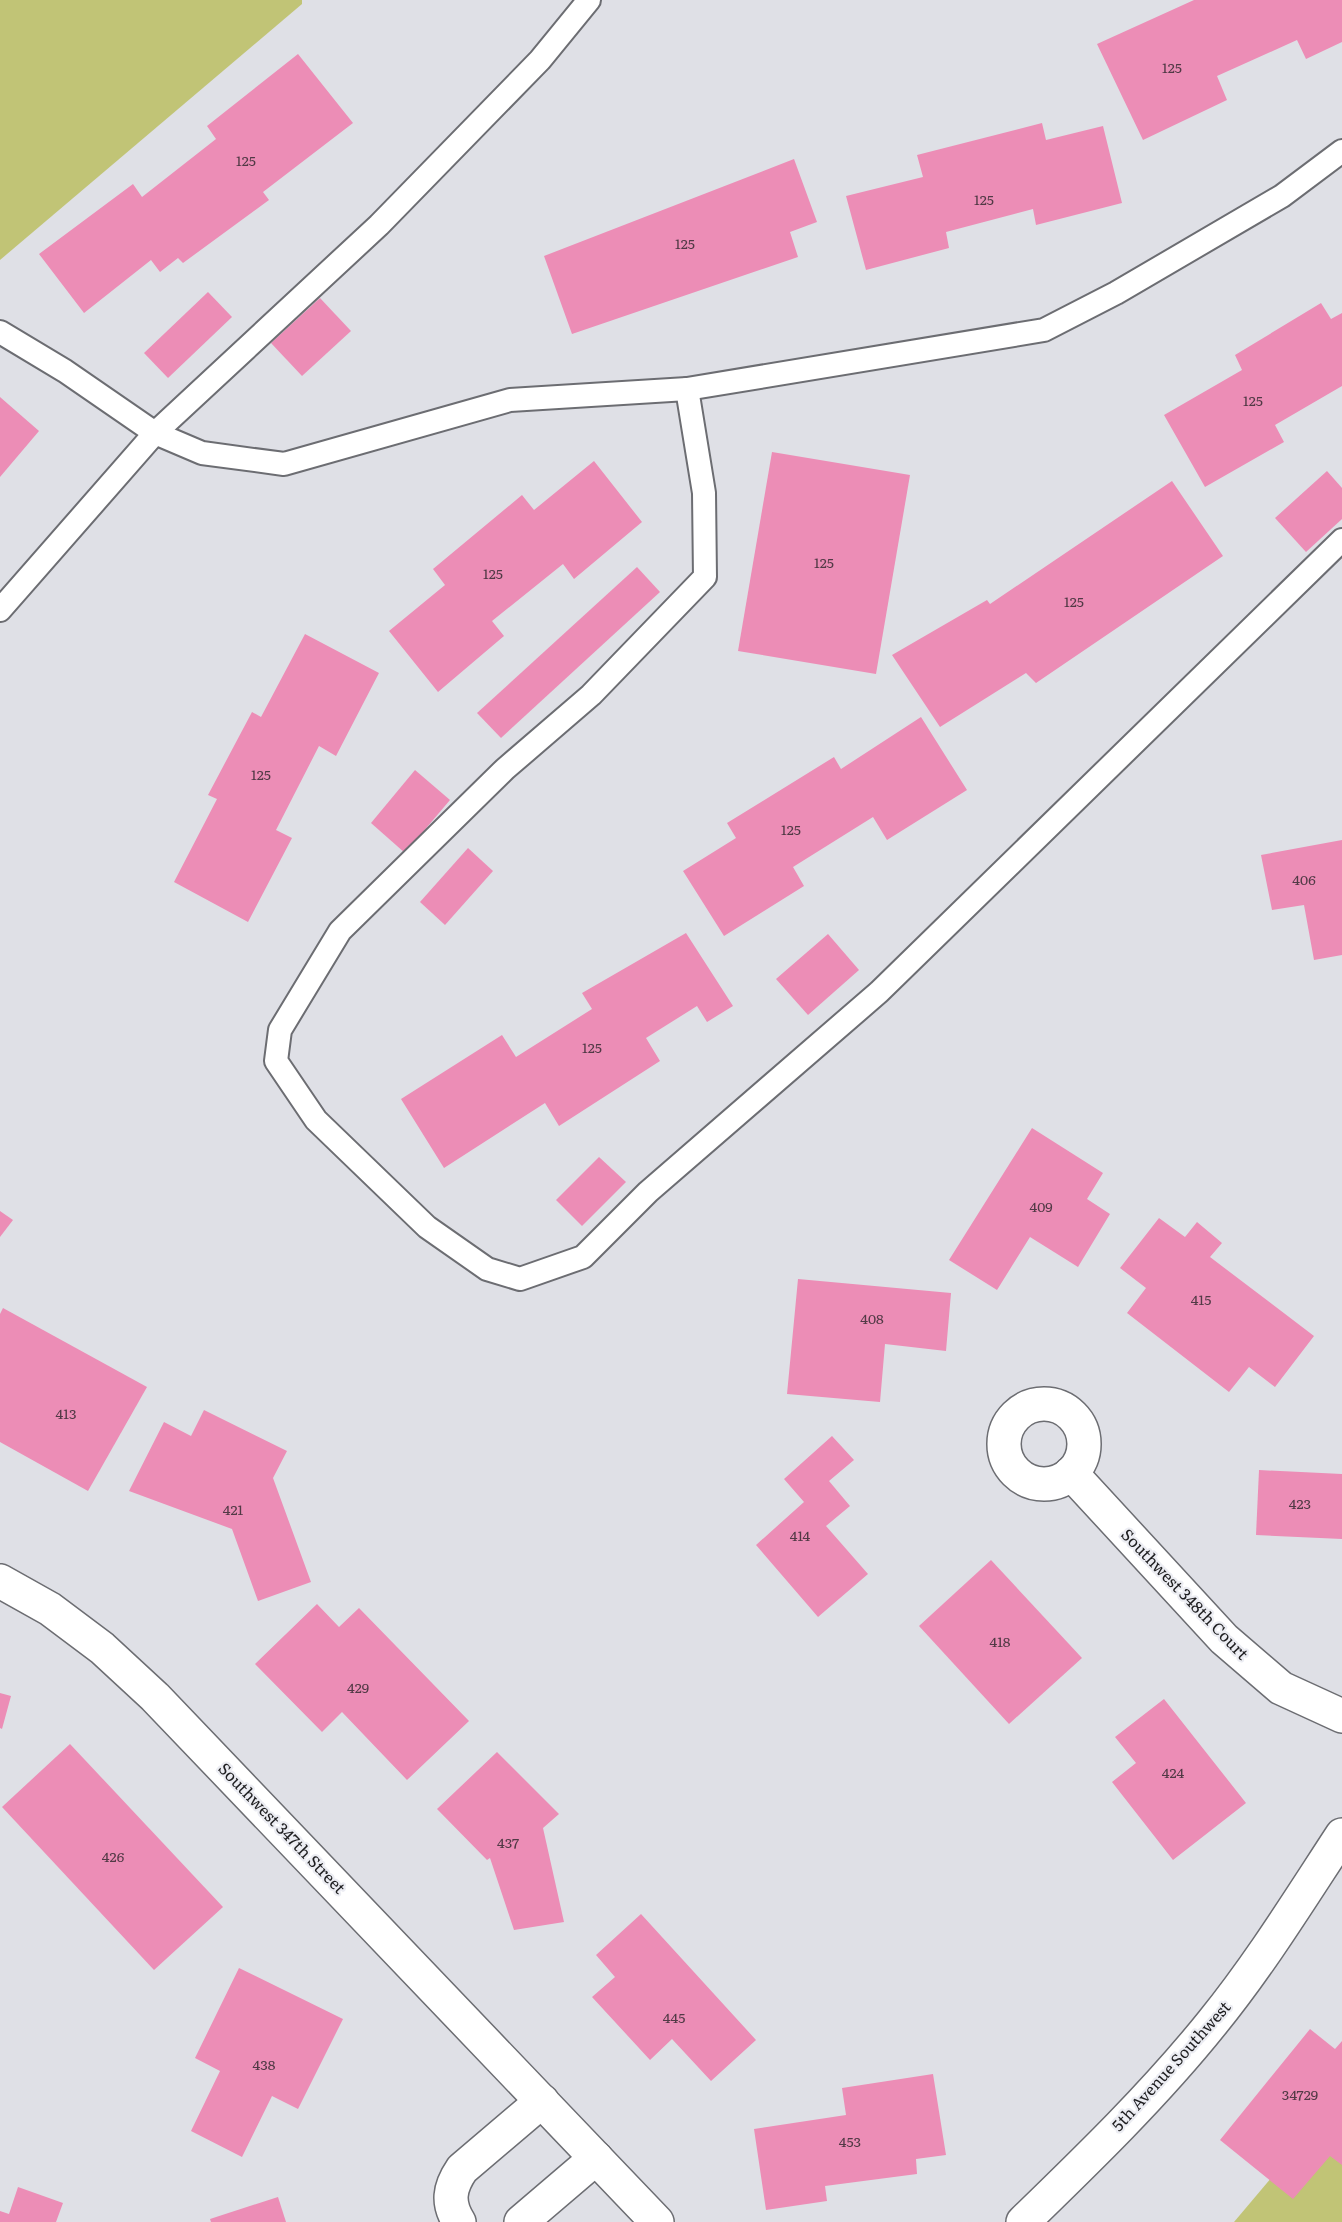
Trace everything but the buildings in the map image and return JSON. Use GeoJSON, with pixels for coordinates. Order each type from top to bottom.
{"type":"FeatureCollection","features":[{"type":"Feature","properties":{"kind":"street","name":"Southwest 348th Court"},"geometry":{"type":"LineString","coordinates":[[1071,1473],[1224,1639],[1281,1688],[1342,1716]]}},
{"type":"Feature","properties":{"kind":"street","name":"Southwest 347th Street"},"geometry":{"type":"LineString","coordinates":[[0,1581],[67,1622],[102,1648],[155,1697],[657,2222]]}},
{"type":"Feature","properties":{"kind":"street","name":"5th Avenue Southwest"},"geometry":{"type":"LineString","coordinates":[[1023,2222],[1138,2105],[1212,2024],[1261,1958],[1342,1835]]}},
{"type":"Feature","properties":{"kind":"street"},"geometry":{"type":"LineString","coordinates":[[459,2222],[453,2212],[450,2197],[453,2182],[462,2169],[542,2101]]}},
{"type":"Feature","properties":{"kind":"street"},"geometry":{"type":"LineString","coordinates":[[521,2222],[596,2158]]}},
{"type":"Feature","properties":{"kind":"lane"},"geometry":{"type":"LineString","coordinates":[[0,610],[155,433],[379,225],[540,60],[589,0]]}},
{"type":"Feature","properties":{"kind":"lane"},"geometry":{"type":"LineString","coordinates":[[0,332],[65,371],[155,433],[202,453],[284,464],[510,400],[687,389],[1044,330],[1116,293],[1282,196],[1342,151]]}},
{"type":"Feature","properties":{"kind":"lane"},"geometry":{"type":"LineString","coordinates":[[687,389],[704,493],[705,576],[591,695],[505,769],[340,932],[280,1030],[276,1060],[316,1120],[426,1227],[487,1269],[520,1279],[583,1257],[648,1192],[879,992],[1342,540]]}},
{"type":"Feature","properties":{"kind":"green space"},"geometry":{"type":"Polygon","coordinates":[[[0,0],[302,0],[302,4],[0,260],[0,0]]]}},
{"type":"Feature","properties":{"kind":"green space"},"geometry":{"type":"Polygon","coordinates":[[[1342,2094],[1342,2222],[1234,2222],[1342,2094]]]}}]}
